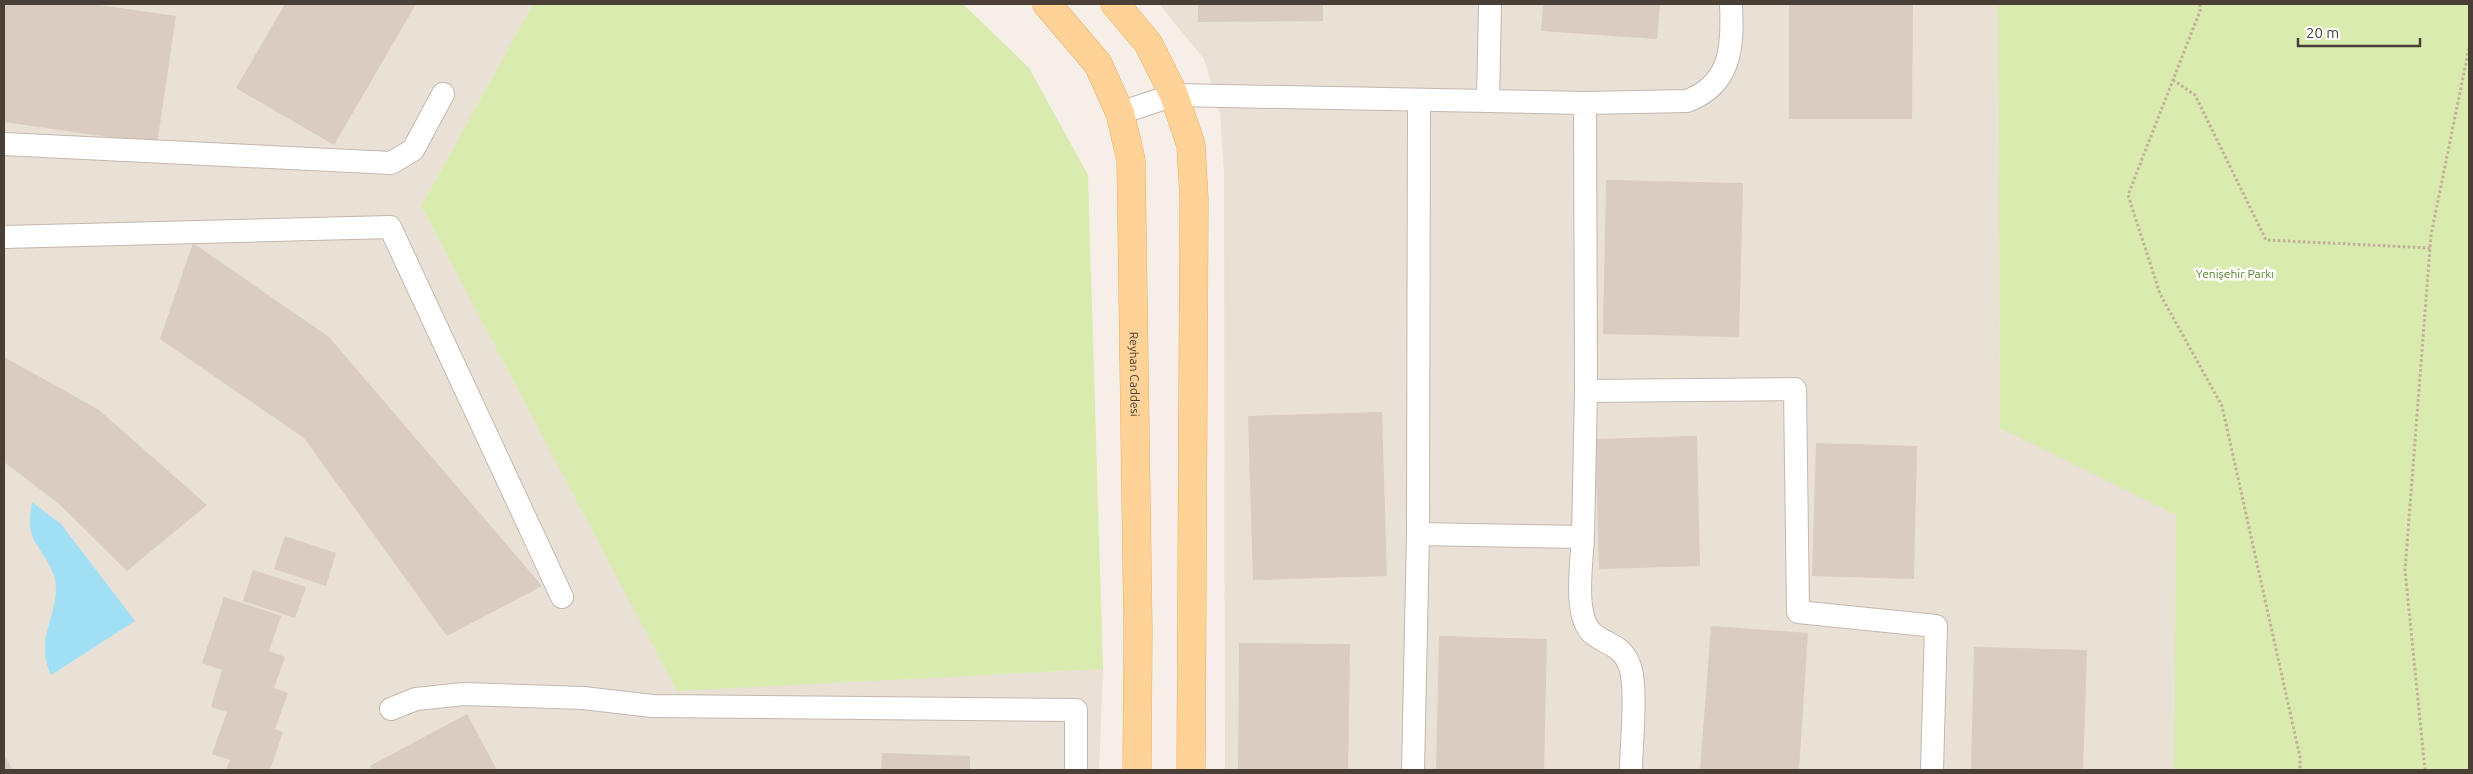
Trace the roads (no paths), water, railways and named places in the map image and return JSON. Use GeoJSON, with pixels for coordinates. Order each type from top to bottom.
{"type":"FeatureCollection","features":[{"type":"Feature","properties":{"kind":"main road","name":"Reyhan Caddesi"},"geometry":{"type":"LineString","coordinates":[[1047,4],[1098,64],[1120,113],[1131,160],[1138,631],[1137,770]]}},
{"type":"Feature","properties":{"kind":"main road"},"geometry":{"type":"LineString","coordinates":[[1115,4],[1148,42],[1174,95],[1191,145],[1194,199],[1190,770]]}},
{"type":"Feature","properties":{"kind":"lane"},"geometry":{"type":"LineString","coordinates":[[1488,101],[1490,4]]}},
{"type":"Feature","properties":{"kind":"lane"},"geometry":{"type":"LineString","coordinates":[[1120,113],[1174,95],[1585,103],[1687,101],[1699,96],[1716,83],[1727,59],[1732,41],[1731,4]]}},
{"type":"Feature","properties":{"kind":"lane"},"geometry":{"type":"LineString","coordinates":[[4,144],[391,163],[414,150],[443,94]]}},
{"type":"Feature","properties":{"kind":"lane"},"geometry":{"type":"LineString","coordinates":[[1413,770],[1418,534],[1419,100]]}},
{"type":"Feature","properties":{"kind":"lane"},"geometry":{"type":"LineString","coordinates":[[1585,103],[1586,391],[1582,617],[1592,632],[1612,643],[1623,653],[1632,673],[1631,770]]}},
{"type":"Feature","properties":{"kind":"lane"},"geometry":{"type":"LineString","coordinates":[[4,237],[390,227],[562,597]]}},
{"type":"Feature","properties":{"kind":"lane"},"geometry":{"type":"LineString","coordinates":[[1586,391],[1795,389],[1798,612],[1936,626],[1932,770]]}},
{"type":"Feature","properties":{"kind":"lane"},"geometry":{"type":"LineString","coordinates":[[1418,534],[1583,536]]}},
{"type":"Feature","properties":{"kind":"lane"},"geometry":{"type":"LineString","coordinates":[[391,709],[416,699],[464,694],[582,698],[652,706],[1076,710],[1076,770]]}},
{"type":"Feature","properties":{"kind":"water"},"geometry":{"type":"Polygon","coordinates":[[[32,502],[61,524],[135,621],[51,675],[45,650],[56,588],[51,568],[32,535],[30,521],[32,502]]]}},
{"type":"Feature","properties":{"kind":"park label","name":"Yenişehir Parkı"},"geometry":{"type":"Point","coordinates":[2235,274]}}]}
